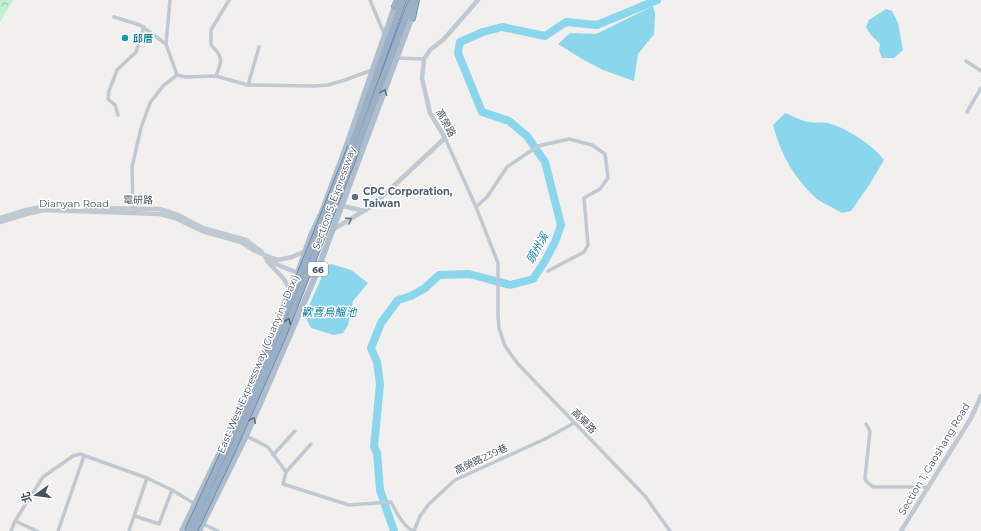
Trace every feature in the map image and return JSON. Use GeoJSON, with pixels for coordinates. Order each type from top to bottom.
{"type":"FeatureCollection","features":[{"type":"Feature","properties":{"kind":"highway"},"geometry":{"type":"LineString","coordinates":[[395,7],[398,0]]}},
{"type":"Feature","properties":{"kind":"highway","name":"East-West Expressway (Guanyin - Daxi)"},"geometry":{"type":"LineString","coordinates":[[188,531],[257,381],[277,333],[362,119],[403,0]]}},
{"type":"Feature","properties":{"kind":"highway","name":"East-West Expressway (Guanyin - Daxi)"},"geometry":{"type":"LineString","coordinates":[[194,531],[231,453],[283,336],[346,178],[412,0]]}},
{"type":"Feature","properties":{"kind":"highway"},"geometry":{"type":"LineString","coordinates":[[412,18],[417,0]]}},
{"type":"Feature","properties":{"kind":"main road","name":"Section 5, Expressway"},"geometry":{"type":"LineString","coordinates":[[182,531],[222,448],[298,273],[305,251],[348,142],[395,7]]}},
{"type":"Feature","properties":{"kind":"main road","name":"Section 5, Expressway"},"geometry":{"type":"LineString","coordinates":[[199,531],[246,436],[315,277],[412,18]]}},
{"type":"Feature","properties":{"kind":"street"},"geometry":{"type":"LineString","coordinates":[[170,0],[166,44],[177,75]]}},
{"type":"Feature","properties":{"kind":"street"},"geometry":{"type":"LineString","coordinates":[[216,76],[221,61],[219,53],[211,45],[211,30],[229,0]]}},
{"type":"Feature","properties":{"kind":"street"},"geometry":{"type":"LineString","coordinates":[[370,0],[385,38]]}},
{"type":"Feature","properties":{"kind":"street"},"geometry":{"type":"LineString","coordinates":[[397,58],[424,59],[430,50],[444,39],[478,0]]}},
{"type":"Feature","properties":{"kind":"street"},"geometry":{"type":"LineString","coordinates":[[114,17],[144,27],[166,44]]}},
{"type":"Feature","properties":{"kind":"street"},"geometry":{"type":"LineString","coordinates":[[118,115],[115,105],[108,99],[108,92],[117,70],[136,52],[144,27]]}},
{"type":"Feature","properties":{"kind":"street"},"geometry":{"type":"LineString","coordinates":[[248,85],[259,47]]}},
{"type":"Feature","properties":{"kind":"street","name":"高榮路"},"geometry":{"type":"LineString","coordinates":[[424,59],[422,78],[430,113],[445,138],[476,207],[498,266],[499,328],[501,337],[510,355],[645,496],[670,531]]}},
{"type":"Feature","properties":{"kind":"street"},"geometry":{"type":"LineString","coordinates":[[966,61],[981,71]]}},
{"type":"Feature","properties":{"kind":"street"},"geometry":{"type":"LineString","coordinates":[[177,75],[186,78],[216,76],[248,85],[314,86],[345,80],[373,70]]}},
{"type":"Feature","properties":{"kind":"street"},"geometry":{"type":"LineString","coordinates":[[133,211],[132,167],[141,128],[150,103],[163,86],[177,75]]}},
{"type":"Feature","properties":{"kind":"street"},"geometry":{"type":"LineString","coordinates":[[967,112],[981,88]]}},
{"type":"Feature","properties":{"kind":"street"},"geometry":{"type":"LineString","coordinates":[[334,229],[372,206],[429,151],[445,138]]}},
{"type":"Feature","properties":{"kind":"street"},"geometry":{"type":"LineString","coordinates":[[476,207],[487,197],[507,167],[538,146],[568,139],[592,145],[605,154],[608,178],[600,189],[584,198],[588,244],[584,252],[548,271]]}},
{"type":"Feature","properties":{"kind":"street"},"geometry":{"type":"LineString","coordinates":[[326,201],[364,211]]}},
{"type":"Feature","properties":{"kind":"street","name":"電研路"},"geometry":{"type":"LineString","coordinates":[[0,218],[41,207],[133,211],[160,209],[178,215],[203,228],[246,240],[266,256]]}},
{"type":"Feature","properties":{"kind":"street","name":"Dianyan Road"},"geometry":{"type":"LineString","coordinates":[[0,222],[44,210],[133,211],[160,214],[175,218],[202,231],[241,242],[274,264],[298,273],[315,277]]}},
{"type":"Feature","properties":{"kind":"street","name":"Dianyan Road"},"geometry":{"type":"LineString","coordinates":[[260,254],[278,260],[292,257],[305,251]]}},
{"type":"Feature","properties":{"kind":"street"},"geometry":{"type":"LineString","coordinates":[[260,254],[284,280],[290,290]]}},
{"type":"Feature","properties":{"kind":"street","name":"Section 1, Gaoshang Road"},"geometry":{"type":"LineString","coordinates":[[901,531],[971,418],[981,396]]}},
{"type":"Feature","properties":{"kind":"street","name":"高榮路239巷"},"geometry":{"type":"LineString","coordinates":[[413,531],[420,516],[429,504],[455,480],[547,438],[574,423]]}},
{"type":"Feature","properties":{"kind":"street"},"geometry":{"type":"LineString","coordinates":[[866,424],[870,431],[865,478],[866,481],[873,487],[929,487]]}},
{"type":"Feature","properties":{"kind":"street"},"geometry":{"type":"LineString","coordinates":[[273,455],[295,431]]}},
{"type":"Feature","properties":{"kind":"street"},"geometry":{"type":"LineString","coordinates":[[246,436],[268,447],[286,472]]}},
{"type":"Feature","properties":{"kind":"street"},"geometry":{"type":"LineString","coordinates":[[311,444],[286,472],[283,484],[349,505],[391,502],[402,521],[413,531]]}},
{"type":"Feature","properties":{"kind":"street"},"geometry":{"type":"LineString","coordinates":[[11,531],[15,521],[43,477],[73,456],[80,454],[147,478],[172,490],[195,504]]}},
{"type":"Feature","properties":{"kind":"street"},"geometry":{"type":"LineString","coordinates":[[58,531],[84,456]]}},
{"type":"Feature","properties":{"kind":"street"},"geometry":{"type":"LineString","coordinates":[[129,531],[147,478]]}},
{"type":"Feature","properties":{"kind":"street"},"geometry":{"type":"LineString","coordinates":[[135,516],[159,524],[172,490]]}},
{"type":"Feature","properties":{"kind":"street"},"geometry":{"type":"LineString","coordinates":[[15,521],[37,531]]}},
{"type":"Feature","properties":{"kind":"street"},"geometry":{"type":"LineString","coordinates":[[202,524],[218,531]]}},
{"type":"Feature","properties":{"kind":"green space"},"geometry":{"type":"Polygon","coordinates":[[[0,0],[13,0],[0,22],[0,0]]]}},
{"type":"Feature","properties":{"kind":"water"},"geometry":{"type":"Polygon","coordinates":[[[653,6],[655,14],[654,34],[638,54],[634,81],[603,70],[558,44],[570,33],[596,34],[653,6]]]}},
{"type":"Feature","properties":{"kind":"water"},"geometry":{"type":"Polygon","coordinates":[[[886,9],[892,11],[898,23],[903,50],[894,58],[882,58],[879,50],[880,44],[871,35],[866,27],[869,20],[886,9]]]}},
{"type":"Feature","properties":{"kind":"water"},"geometry":{"type":"Polygon","coordinates":[[[785,113],[800,120],[827,123],[842,128],[873,148],[884,160],[851,211],[842,213],[820,201],[809,192],[795,175],[784,156],[773,125],[785,113]]]}},
{"type":"Feature","properties":{"kind":"water","name":"歡喜烏鰡池"},"geometry":{"type":"Polygon","coordinates":[[[331,264],[351,270],[368,283],[353,301],[348,325],[343,333],[334,335],[311,328],[306,318],[306,313],[326,267],[331,264]]]}},
{"type":"Feature","properties":{"kind":"waterway","name":"頭州溪"},"geometry":{"type":"LineString","coordinates":[[394,531],[380,490],[377,453],[374,447],[380,384],[377,362],[371,348],[381,323],[398,300],[411,296],[425,288],[439,275],[469,274],[510,285],[533,279],[555,242],[561,225],[545,162],[527,136],[509,121],[482,112],[458,53],[460,42],[483,32],[502,27],[545,36],[566,22],[597,25],[657,0]]}},
{"type":"Feature","properties":{"kind":"place","name":"邱厝"},"geometry":{"type":"Point","coordinates":[125,38]}},
{"type":"Feature","properties":{"kind":"place","name":"CPC Corporation, Taiwan"},"geometry":{"type":"Point","coordinates":[355,197]}}]}
